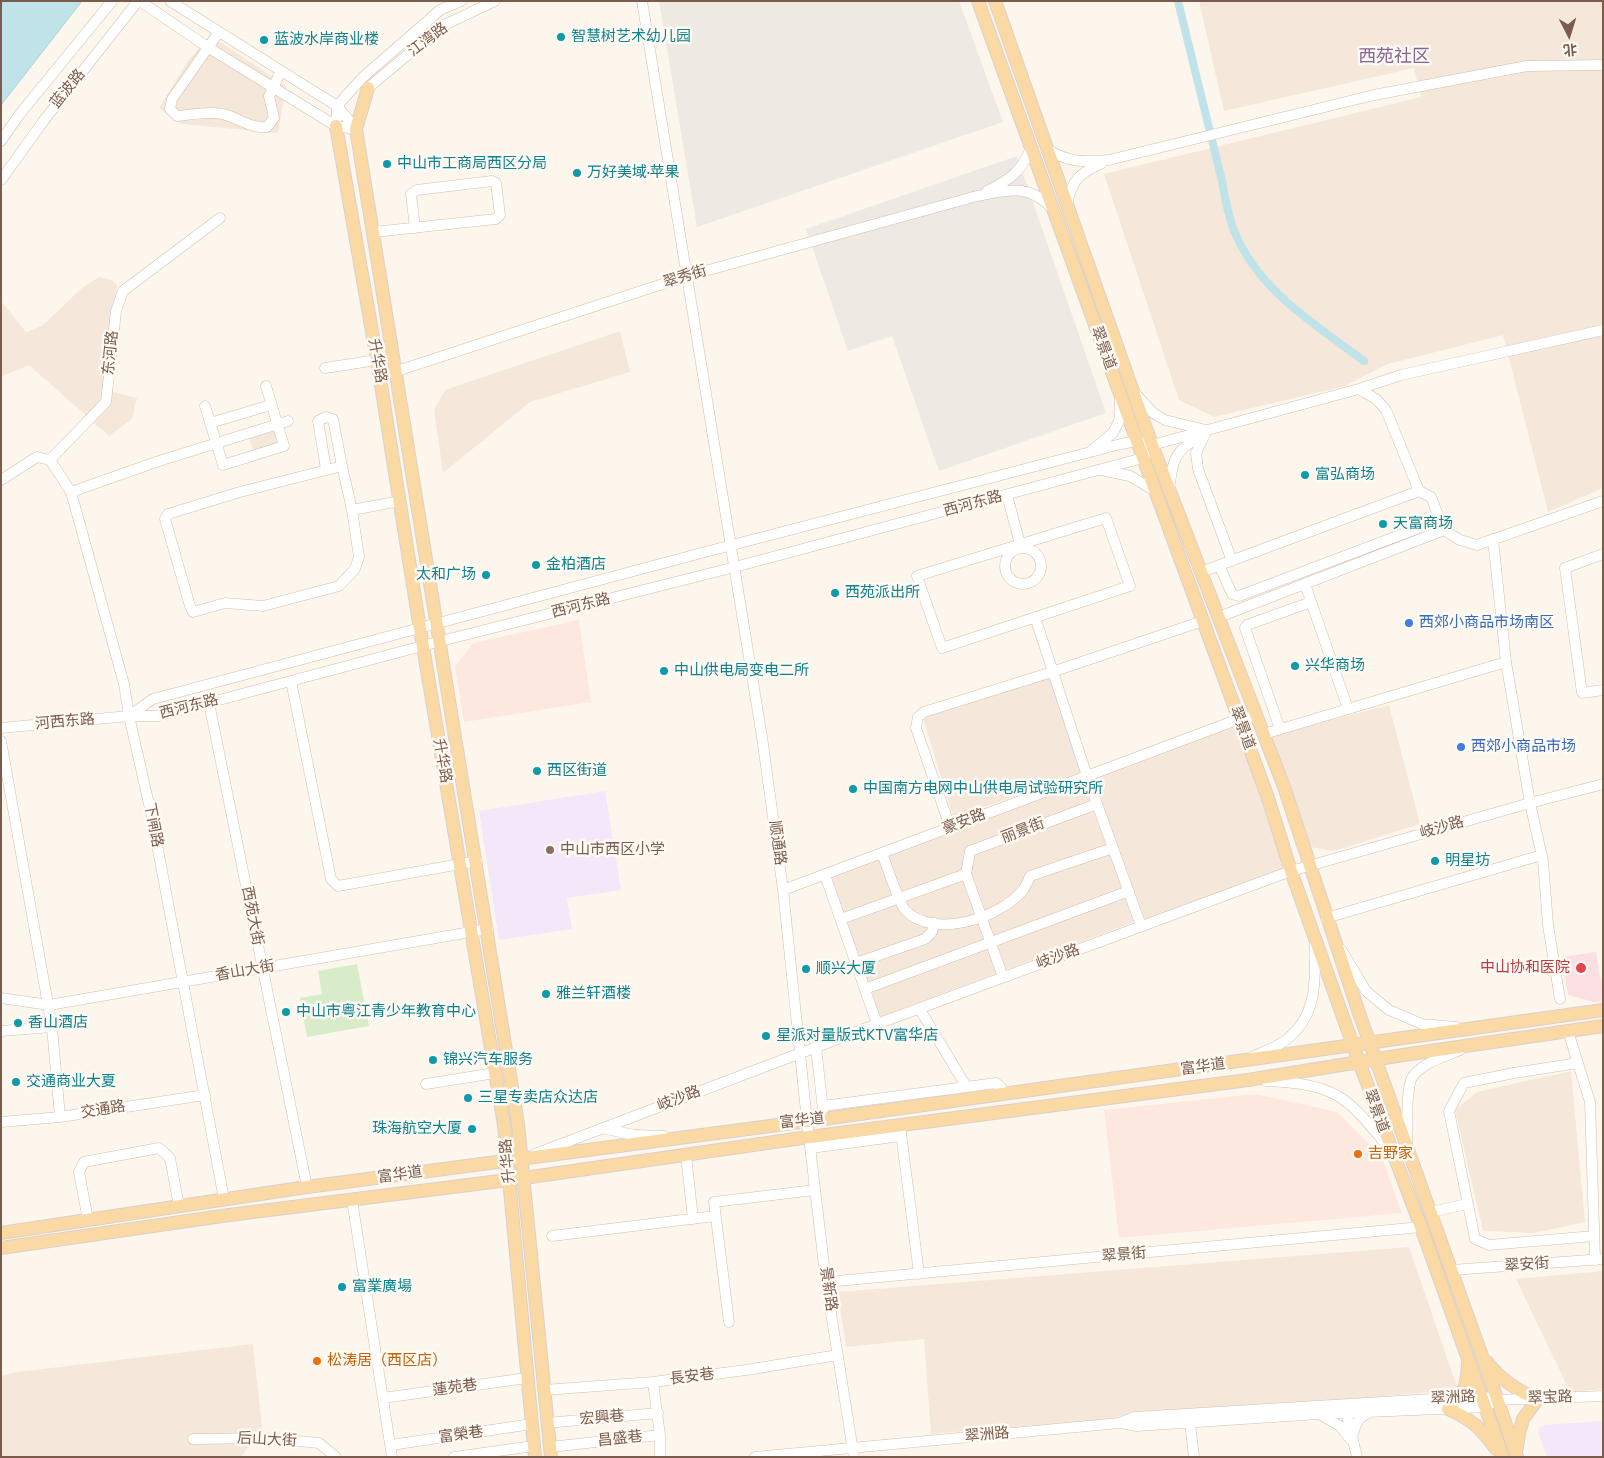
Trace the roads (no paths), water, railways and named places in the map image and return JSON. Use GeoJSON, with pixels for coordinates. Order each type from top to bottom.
{"type":"FeatureCollection","features":[{"type":"Feature","properties":{"kind":"main road","name":"翠景道"},"geometry":{"type":"LineString","coordinates":[[978,1],[1268,798],[1291,871],[1352,1045],[1468,1356],[1502,1457]]}},
{"type":"Feature","properties":{"kind":"main road","name":"翠景道"},"geometry":{"type":"LineString","coordinates":[[994,1],[1152,445],[1284,788],[1326,918],[1452,1270],[1516,1456]]}},
{"type":"Feature","properties":{"kind":"main road","name":"升华路"},"geometry":{"type":"LineString","coordinates":[[365,83],[356,129],[488,929],[522,1158],[550,1452]]}},
{"type":"Feature","properties":{"kind":"main road","name":"升华路"},"geometry":{"type":"LineString","coordinates":[[336,126],[378,360],[420,629],[504,1125],[534,1451]]}},
{"type":"Feature","properties":{"kind":"main road","name":"富华道"},"geometry":{"type":"LineString","coordinates":[[1,1233],[307,1187],[807,1121],[824,1112],[1002,1095],[1603,1010]]}},
{"type":"Feature","properties":{"kind":"main road","name":"富华道"},"geometry":{"type":"LineString","coordinates":[[1,1248],[229,1215],[509,1180],[686,1155],[810,1143],[901,1131],[1603,1026]]}},
{"type":"Feature","properties":{"kind":"main road"},"geometry":{"type":"LineString","coordinates":[[632,1144],[634,1162]]}},
{"type":"Feature","properties":{"kind":"main road"},"geometry":{"type":"LineString","coordinates":[[1481,1355],[1495,1372],[1508,1383],[1538,1399],[1523,1419],[1516,1456]]}},
{"type":"Feature","properties":{"kind":"main road"},"geometry":{"type":"LineString","coordinates":[[1468,1356],[1468,1377],[1464,1390],[1448,1408],[1469,1419],[1477,1426],[1502,1457]]}},
{"type":"Feature","properties":{"kind":"street","name":"蓝波路"},"geometry":{"type":"LineString","coordinates":[[1,141],[19,115],[112,1]]}},
{"type":"Feature","properties":{"kind":"street","name":"蓝波路"},"geometry":{"type":"LineString","coordinates":[[1,180],[45,119],[139,1]]}},
{"type":"Feature","properties":{"kind":"street"},"geometry":{"type":"LineString","coordinates":[[139,1],[208,48],[336,126],[356,129]]}},
{"type":"Feature","properties":{"kind":"street"},"geometry":{"type":"LineString","coordinates":[[170,1],[336,106],[356,129]]}},
{"type":"Feature","properties":{"kind":"street","name":"江湾路"},"geometry":{"type":"LineString","coordinates":[[365,83],[440,10],[460,1]]}},
{"type":"Feature","properties":{"kind":"street","name":"江湾路"},"geometry":{"type":"LineString","coordinates":[[365,83],[442,26],[495,1]]}},
{"type":"Feature","properties":{"kind":"street","name":"顺通路"},"geometry":{"type":"LineString","coordinates":[[642,1],[762,737],[784,890],[807,1121]]}},
{"type":"Feature","properties":{"kind":"street"},"geometry":{"type":"LineString","coordinates":[[219,32],[172,99],[170,109],[177,116],[219,113],[234,117],[256,128],[267,127],[274,118],[269,96],[281,71]]}},
{"type":"Feature","properties":{"kind":"street"},"geometry":{"type":"LineString","coordinates":[[1047,149],[1059,157],[1070,160],[1090,162],[1109,160],[1374,95],[1527,66],[1603,64]]}},
{"type":"Feature","properties":{"kind":"street"},"geometry":{"type":"LineString","coordinates":[[336,106],[365,83]]}},
{"type":"Feature","properties":{"kind":"street","name":"升华路"},"geometry":{"type":"LineString","coordinates":[[336,106],[336,126]]}},
{"type":"Feature","properties":{"kind":"street"},"geometry":{"type":"LineString","coordinates":[[978,196],[1009,180],[1019,170],[1031,148]]}},
{"type":"Feature","properties":{"kind":"street"},"geometry":{"type":"LineString","coordinates":[[1067,205],[1071,187],[1080,175],[1109,160]]}},
{"type":"Feature","properties":{"kind":"street"},"geometry":{"type":"LineString","coordinates":[[374,232],[415,228],[496,219],[500,215],[496,183],[492,181],[417,190],[411,194],[415,228]]}},
{"type":"Feature","properties":{"kind":"street"},"geometry":{"type":"LineString","coordinates":[[978,196],[1019,190],[1036,194],[1053,209]]}},
{"type":"Feature","properties":{"kind":"street","name":"翠秀街"},"geometry":{"type":"LineString","coordinates":[[397,371],[687,276],[978,196]]}},
{"type":"Feature","properties":{"kind":"street","name":"东河路"},"geometry":{"type":"LineString","coordinates":[[50,460],[106,402],[116,311],[123,291],[220,218]]}},
{"type":"Feature","properties":{"kind":"street"},"geometry":{"type":"LineString","coordinates":[[1143,458],[1152,445],[1359,389],[1401,375],[1603,330]]}},
{"type":"Feature","properties":{"kind":"street"},"geometry":{"type":"LineString","coordinates":[[326,368],[378,360]]}},
{"type":"Feature","properties":{"kind":"street"},"geometry":{"type":"LineString","coordinates":[[204,406],[223,465],[284,446],[266,386]]}},
{"type":"Feature","properties":{"kind":"street"},"geometry":{"type":"LineString","coordinates":[[1359,389],[1376,399],[1386,410],[1418,491],[1431,497],[1444,530],[1460,540],[1477,545],[1603,501]]}},
{"type":"Feature","properties":{"kind":"street"},"geometry":{"type":"LineString","coordinates":[[1133,391],[1153,413],[1165,420],[1206,430]]}},
{"type":"Feature","properties":{"kind":"street"},"geometry":{"type":"LineString","coordinates":[[1089,453],[1113,433],[1120,419],[1120,393]]}},
{"type":"Feature","properties":{"kind":"street"},"geometry":{"type":"LineString","coordinates":[[210,423],[271,404]]}},
{"type":"Feature","properties":{"kind":"street"},"geometry":{"type":"LineString","coordinates":[[326,469],[318,421],[326,417],[333,419],[352,510],[359,557],[355,569],[339,586],[263,606],[225,603],[193,612],[165,519],[168,514],[342,466]]}},
{"type":"Feature","properties":{"kind":"street"},"geometry":{"type":"LineString","coordinates":[[71,492],[159,461],[288,421]]}},
{"type":"Feature","properties":{"kind":"street"},"geometry":{"type":"LineString","coordinates":[[1169,489],[1173,462],[1182,448],[1206,430]]}},
{"type":"Feature","properties":{"kind":"street"},"geometry":{"type":"LineString","coordinates":[[1206,430],[1196,453],[1198,469],[1232,560]]}},
{"type":"Feature","properties":{"kind":"street","name":"西河东路"},"geometry":{"type":"LineString","coordinates":[[130,716],[153,699],[731,545],[1137,441],[1152,445]]}},
{"type":"Feature","properties":{"kind":"street"},"geometry":{"type":"LineString","coordinates":[[1,480],[37,457],[50,460]]}},
{"type":"Feature","properties":{"kind":"street","name":"西河东路"},"geometry":{"type":"LineString","coordinates":[[130,716],[159,716],[441,641],[734,567],[1143,458]]}},
{"type":"Feature","properties":{"kind":"street","name":"下闸路"},"geometry":{"type":"LineString","coordinates":[[50,460],[71,492],[124,684],[151,813],[224,1199]]}},
{"type":"Feature","properties":{"kind":"street"},"geometry":{"type":"LineString","coordinates":[[1097,470],[1130,476],[1155,491]]}},
{"type":"Feature","properties":{"kind":"street"},"geometry":{"type":"LineString","coordinates":[[1201,572],[1418,491]]}},
{"type":"Feature","properties":{"kind":"street"},"geometry":{"type":"LineString","coordinates":[[1007,495],[1020,546]]}},
{"type":"Feature","properties":{"kind":"street"},"geometry":{"type":"LineString","coordinates":[[352,510],[400,501]]}},
{"type":"Feature","properties":{"kind":"street"},"geometry":{"type":"LineString","coordinates":[[1106,518],[1130,586],[1035,617],[942,648],[917,576],[1020,546],[1106,518]]}},
{"type":"Feature","properties":{"kind":"street"},"geometry":{"type":"LineString","coordinates":[[1219,565],[1232,594],[1239,596],[1440,520]]}},
{"type":"Feature","properties":{"kind":"street"},"geometry":{"type":"LineString","coordinates":[[1219,617],[1444,530]]}},
{"type":"Feature","properties":{"kind":"street"},"geometry":{"type":"LineString","coordinates":[[1493,539],[1506,662],[1530,803],[1542,855],[1548,925],[1560,999]]}},
{"type":"Feature","properties":{"kind":"street"},"geometry":{"type":"LineString","coordinates":[[1603,555],[1565,568],[1582,693],[1603,690]]}},
{"type":"Feature","properties":{"kind":"street"},"geometry":{"type":"LineString","coordinates":[[1305,584],[1348,709]]}},
{"type":"Feature","properties":{"kind":"street"},"geometry":{"type":"LineString","coordinates":[[1280,729],[1244,628],[1247,625],[1311,602]]}},
{"type":"Feature","properties":{"kind":"street"},"geometry":{"type":"LineString","coordinates":[[1035,617],[1087,776],[1141,926]]}},
{"type":"Feature","properties":{"kind":"street"},"geometry":{"type":"LineString","coordinates":[[950,827],[916,728],[918,717],[924,712],[1052,672],[1203,621]]}},
{"type":"Feature","properties":{"kind":"street"},"geometry":{"type":"LineString","coordinates":[[1264,734],[1506,662]]}},
{"type":"Feature","properties":{"kind":"street"},"geometry":{"type":"LineString","coordinates":[[291,680],[331,880],[338,886],[477,861]]}},
{"type":"Feature","properties":{"kind":"street","name":"西苑大街"},"geometry":{"type":"LineString","coordinates":[[208,703],[307,1187]]}},
{"type":"Feature","properties":{"kind":"street","name":"河西东路"},"geometry":{"type":"LineString","coordinates":[[1,728],[130,716]]}},
{"type":"Feature","properties":{"kind":"street","name":"豪安路"},"geometry":{"type":"LineString","coordinates":[[784,890],[1239,719],[1257,716]]}},
{"type":"Feature","properties":{"kind":"street"},"geometry":{"type":"LineString","coordinates":[[1,741],[49,1005],[60,1117]]}},
{"type":"Feature","properties":{"kind":"street","name":"岐沙路"},"geometry":{"type":"LineString","coordinates":[[522,1158],[919,1008],[1291,871],[1603,784]]}},
{"type":"Feature","properties":{"kind":"street","name":"丽景街"},"geometry":{"type":"LineString","coordinates":[[966,874],[970,851],[1097,804]]}},
{"type":"Feature","properties":{"kind":"street"},"geometry":{"type":"LineString","coordinates":[[882,853],[904,908],[918,921],[952,924],[971,921],[990,914],[1010,902],[1024,889],[1030,876],[1113,848]]}},
{"type":"Feature","properties":{"kind":"street"},"geometry":{"type":"LineString","coordinates":[[1326,918],[1542,855]]}},
{"type":"Feature","properties":{"kind":"street"},"geometry":{"type":"LineString","coordinates":[[841,920],[966,874],[1003,977]]}},
{"type":"Feature","properties":{"kind":"street"},"geometry":{"type":"LineString","coordinates":[[825,875],[877,1024]]}},
{"type":"Feature","properties":{"kind":"street"},"geometry":{"type":"LineString","coordinates":[[865,989],[1129,891]]}},
{"type":"Feature","properties":{"kind":"street"},"geometry":{"type":"LineString","coordinates":[[856,963],[925,939],[932,932],[934,923]]}},
{"type":"Feature","properties":{"kind":"street","name":"香山大街"},"geometry":{"type":"LineString","coordinates":[[1,998],[49,1005],[488,929]]}},
{"type":"Feature","properties":{"kind":"street"},"geometry":{"type":"LineString","coordinates":[[1332,934],[1366,992],[1389,1010],[1422,1024],[1472,1029]]}},
{"type":"Feature","properties":{"kind":"street"},"geometry":{"type":"LineString","coordinates":[[1242,1062],[1286,1040],[1307,1017],[1315,990],[1315,939]]}},
{"type":"Feature","properties":{"kind":"street"},"geometry":{"type":"LineString","coordinates":[[919,1008],[966,1086]]}},
{"type":"Feature","properties":{"kind":"street"},"geometry":{"type":"LineString","coordinates":[[1,1031],[52,1027]]}},
{"type":"Feature","properties":{"kind":"street"},"geometry":{"type":"LineString","coordinates":[[1568,1031],[1590,1102],[1594,1236],[1599,1260]]}},
{"type":"Feature","properties":{"kind":"street"},"geometry":{"type":"LineString","coordinates":[[1407,1147],[1407,1105],[1412,1077],[1426,1064],[1474,1044]]}},
{"type":"Feature","properties":{"kind":"street"},"geometry":{"type":"LineString","coordinates":[[816,1047],[824,1112],[996,1082],[1001,1087],[1002,1095]]}},
{"type":"Feature","properties":{"kind":"street"},"geometry":{"type":"LineString","coordinates":[[1578,1063],[1514,1073],[1464,1084],[1449,1111],[1475,1239],[1489,1246],[1594,1236]]}},
{"type":"Feature","properties":{"kind":"street"},"geometry":{"type":"LineString","coordinates":[[426,1084],[496,1073]]}},
{"type":"Feature","properties":{"kind":"street"},"geometry":{"type":"LineString","coordinates":[[1248,1080],[1306,1084],[1338,1096],[1358,1113],[1392,1151]]}},
{"type":"Feature","properties":{"kind":"street","name":"交通路"},"geometry":{"type":"LineString","coordinates":[[1,1122],[60,1117],[205,1095]]}},
{"type":"Feature","properties":{"kind":"street","name":"景新路"},"geometry":{"type":"LineString","coordinates":[[807,1121],[826,1282],[854,1452]]}},
{"type":"Feature","properties":{"kind":"street"},"geometry":{"type":"LineString","coordinates":[[602,1128],[634,1135],[688,1136]]}},
{"type":"Feature","properties":{"kind":"street"},"geometry":{"type":"LineString","coordinates":[[901,1131],[919,1274]]}},
{"type":"Feature","properties":{"kind":"street"},"geometry":{"type":"LineString","coordinates":[[88,1220],[79,1172],[84,1162],[159,1148],[170,1158],[179,1206]]}},
{"type":"Feature","properties":{"kind":"street"},"geometry":{"type":"LineString","coordinates":[[686,1155],[693,1219]]}},
{"type":"Feature","properties":{"kind":"street"},"geometry":{"type":"LineString","coordinates":[[729,1322],[714,1202],[816,1190]]}},
{"type":"Feature","properties":{"kind":"street"},"geometry":{"type":"LineString","coordinates":[[352,1200],[392,1457]]}},
{"type":"Feature","properties":{"kind":"street"},"geometry":{"type":"LineString","coordinates":[[1431,1212],[1467,1204]]}},
{"type":"Feature","properties":{"kind":"street"},"geometry":{"type":"LineString","coordinates":[[552,1236],[715,1216]]}},
{"type":"Feature","properties":{"kind":"street","name":"翠景街"},"geometry":{"type":"LineString","coordinates":[[826,1282],[1421,1227]]}},
{"type":"Feature","properties":{"kind":"street","name":"翠安街"},"geometry":{"type":"LineString","coordinates":[[1452,1270],[1599,1260]]}},
{"type":"Feature","properties":{"kind":"street","name":"長安巷"},"geometry":{"type":"LineString","coordinates":[[544,1390],[653,1382],[838,1356]]}},
{"type":"Feature","properties":{"kind":"street","name":"蓮苑巷"},"geometry":{"type":"LineString","coordinates":[[383,1398],[527,1378]]}},
{"type":"Feature","properties":{"kind":"street"},"geometry":{"type":"LineString","coordinates":[[653,1382],[658,1412],[660,1457]]}},
{"type":"Feature","properties":{"kind":"street","name":"翠宝路"},"geometry":{"type":"LineString","coordinates":[[1497,1400],[1603,1396]]}},
{"type":"Feature","properties":{"kind":"street","name":"翠洲路"},"geometry":{"type":"LineString","coordinates":[[755,1457],[854,1452],[1120,1422],[1136,1417],[1345,1408],[1459,1397],[1484,1401]]}},
{"type":"Feature","properties":{"kind":"street","name":"翠洲路"},"geometry":{"type":"LineString","coordinates":[[1120,1422],[1136,1426],[1319,1414],[1345,1408],[1371,1412],[1448,1408],[1497,1400]]}},
{"type":"Feature","properties":{"kind":"street"},"geometry":{"type":"LineString","coordinates":[[1345,1408],[1357,1457]]}},
{"type":"Feature","properties":{"kind":"street","name":"宏興巷"},"geometry":{"type":"LineString","coordinates":[[547,1423],[658,1412]]}},
{"type":"Feature","properties":{"kind":"street"},"geometry":{"type":"LineString","coordinates":[[1352,1441],[1355,1426],[1360,1417],[1371,1412]]}},
{"type":"Feature","properties":{"kind":"street"},"geometry":{"type":"LineString","coordinates":[[1319,1414],[1340,1426],[1352,1441]]}},
{"type":"Feature","properties":{"kind":"street"},"geometry":{"type":"LineString","coordinates":[[1190,1423],[1194,1457]]}},
{"type":"Feature","properties":{"kind":"street","name":"富榮巷"},"geometry":{"type":"LineString","coordinates":[[390,1445],[532,1424]]}},
{"type":"Feature","properties":{"kind":"street","name":"昌盛巷"},"geometry":{"type":"LineString","coordinates":[[550,1452],[660,1435]]}},
{"type":"Feature","properties":{"kind":"street","name":"后山大街"},"geometry":{"type":"LineString","coordinates":[[193,1439],[264,1438],[318,1444],[336,1457]]}},
{"type":"Feature","properties":{"kind":"street"},"geometry":{"type":"LineString","coordinates":[[454,1457],[534,1451]]}},
{"type":"Feature","properties":{"kind":"water"},"geometry":{"type":"Polygon","coordinates":[[[1,1],[82,1],[1,105],[1,1]]]}},
{"type":"Feature","properties":{"kind":"waterway"},"geometry":{"type":"LineString","coordinates":[[1178,1],[1235,233],[1246,254],[1274,290],[1308,320],[1364,361]]}},
{"type":"Feature","properties":{"kind":"place","name":"智慧树艺术幼儿园"},"geometry":{"type":"Point","coordinates":[561,37]}},
{"type":"Feature","properties":{"kind":"place","name":"蓝波水岸商业楼"},"geometry":{"type":"Point","coordinates":[264,40]}},
{"type":"Feature","properties":{"kind":"place","name":"中山市工商局西区分局"},"geometry":{"type":"Point","coordinates":[387,164]}},
{"type":"Feature","properties":{"kind":"place","name":"万好美域·苹果"},"geometry":{"type":"Point","coordinates":[577,173]}},
{"type":"Feature","properties":{"kind":"place","name":"富弘商场"},"geometry":{"type":"Point","coordinates":[1305,475]}},
{"type":"Feature","properties":{"kind":"place","name":"天富商场"},"geometry":{"type":"Point","coordinates":[1383,524]}},
{"type":"Feature","properties":{"kind":"place","name":"金柏酒店"},"geometry":{"type":"Point","coordinates":[536,565]}},
{"type":"Feature","properties":{"kind":"place","name":"太和广场"},"geometry":{"type":"Point","coordinates":[486,575]}},
{"type":"Feature","properties":{"kind":"place","name":"西苑派出所"},"geometry":{"type":"Point","coordinates":[835,593]}},
{"type":"Feature","properties":{"kind":"place","name":"西郊小商品市场南区"},"geometry":{"type":"Point","coordinates":[1409,623]}},
{"type":"Feature","properties":{"kind":"place","name":"兴华商场"},"geometry":{"type":"Point","coordinates":[1295,666]}},
{"type":"Feature","properties":{"kind":"place","name":"中山供电局变电二所"},"geometry":{"type":"Point","coordinates":[664,671]}},
{"type":"Feature","properties":{"kind":"place","name":"西郊小商品市场"},"geometry":{"type":"Point","coordinates":[1461,747]}},
{"type":"Feature","properties":{"kind":"place","name":"西区街道"},"geometry":{"type":"Point","coordinates":[537,771]}},
{"type":"Feature","properties":{"kind":"place","name":"中国南方电网中山供电局试验研究所"},"geometry":{"type":"Point","coordinates":[853,789]}},
{"type":"Feature","properties":{"kind":"place","name":"中山市西区小学"},"geometry":{"type":"Point","coordinates":[550,850]}},
{"type":"Feature","properties":{"kind":"place","name":"明星坊"},"geometry":{"type":"Point","coordinates":[1435,861]}},
{"type":"Feature","properties":{"kind":"place","name":"中山协和医院"},"geometry":{"type":"Point","coordinates":[1581,968]}},
{"type":"Feature","properties":{"kind":"place","name":"顺兴大厦"},"geometry":{"type":"Point","coordinates":[806,969]}},
{"type":"Feature","properties":{"kind":"place","name":"雅兰轩酒楼"},"geometry":{"type":"Point","coordinates":[546,994]}},
{"type":"Feature","properties":{"kind":"place","name":"中山市粤江青少年教育中心"},"geometry":{"type":"Point","coordinates":[286,1012]}},
{"type":"Feature","properties":{"kind":"place","name":"香山酒店"},"geometry":{"type":"Point","coordinates":[18,1023]}},
{"type":"Feature","properties":{"kind":"place","name":"星派对量版式KTV富华店"},"geometry":{"type":"Point","coordinates":[766,1036]}},
{"type":"Feature","properties":{"kind":"place","name":"锦兴汽车服务"},"geometry":{"type":"Point","coordinates":[433,1060]}},
{"type":"Feature","properties":{"kind":"place","name":"交通商业大夏"},"geometry":{"type":"Point","coordinates":[16,1082]}},
{"type":"Feature","properties":{"kind":"place","name":"三星专卖店众达店"},"geometry":{"type":"Point","coordinates":[468,1098]}},
{"type":"Feature","properties":{"kind":"place","name":"珠海航空大厦"},"geometry":{"type":"Point","coordinates":[472,1129]}},
{"type":"Feature","properties":{"kind":"place","name":"吉野家"},"geometry":{"type":"Point","coordinates":[1358,1154]}},
{"type":"Feature","properties":{"kind":"place","name":"富業廣場"},"geometry":{"type":"Point","coordinates":[342,1287]}},
{"type":"Feature","properties":{"kind":"place","name":"松涛居（西区店）"},"geometry":{"type":"Point","coordinates":[317,1361]}},
{"type":"Feature","properties":{"kind":"district","name":"西苑社区"},"geometry":{"type":"Point","coordinates":[1394,57]}}]}
